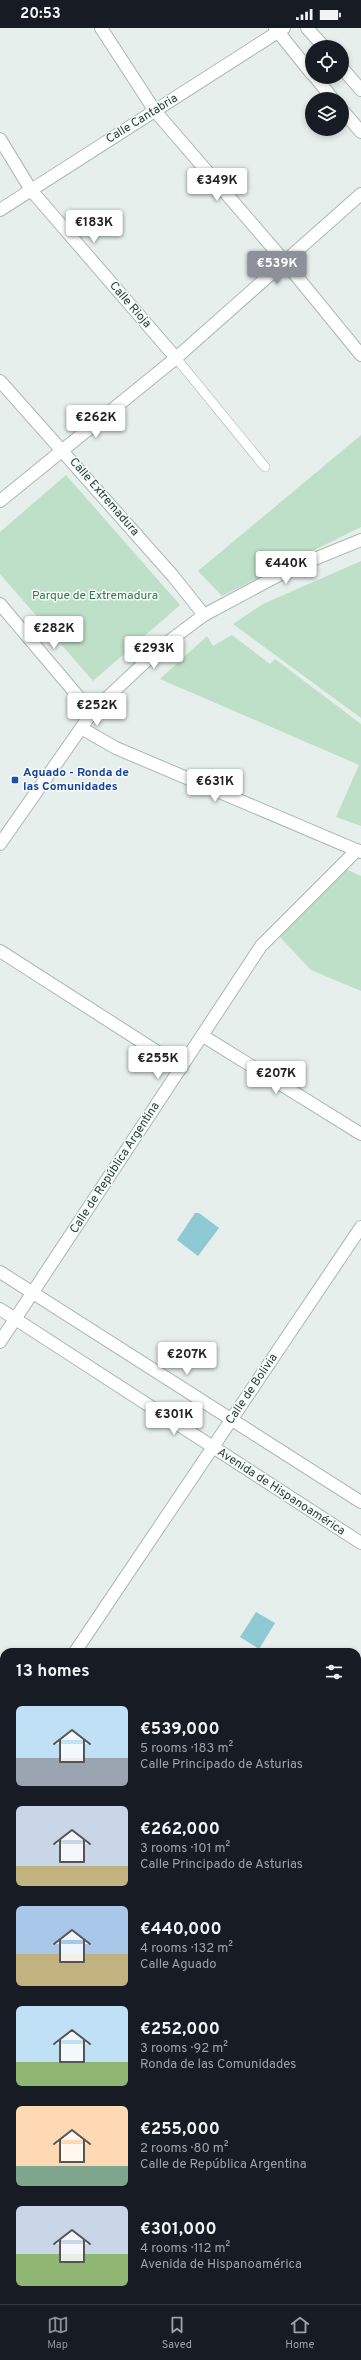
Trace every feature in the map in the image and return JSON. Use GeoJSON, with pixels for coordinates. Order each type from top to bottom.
{"type":"FeatureCollection","features":[{"type":"Feature","properties":{"kind":"street"},"geometry":{"type":"LineString","coordinates":[[101,28],[155,111],[285,262],[361,355]]}},
{"type":"Feature","properties":{"kind":"street"},"geometry":{"type":"LineString","coordinates":[[307,28],[318,40]]}},
{"type":"Feature","properties":{"kind":"street"},"geometry":{"type":"LineString","coordinates":[[279,29],[305,64]]}},
{"type":"Feature","properties":{"kind":"street","name":"Calle Cantabria"},"geometry":{"type":"LineString","coordinates":[[0,210],[155,111],[279,29]]}},
{"type":"Feature","properties":{"kind":"street"},"geometry":{"type":"LineString","coordinates":[[349,76],[361,90]]}},
{"type":"Feature","properties":{"kind":"street"},"geometry":{"type":"LineString","coordinates":[[321,84],[327,92]]}},
{"type":"Feature","properties":{"kind":"street"},"geometry":{"type":"LineString","coordinates":[[349,118],[361,132]]}},
{"type":"Feature","properties":{"kind":"street","name":"Calle Rioja"},"geometry":{"type":"LineString","coordinates":[[0,139],[31,190],[176,358]]}},
{"type":"Feature","properties":{"kind":"street"},"geometry":{"type":"LineString","coordinates":[[0,501],[176,358],[361,194]]}},
{"type":"Feature","properties":{"kind":"street","name":"Calle Extremadura"},"geometry":{"type":"LineString","coordinates":[[0,381],[63,450],[173,576],[204,615]]}},
{"type":"Feature","properties":{"kind":"street"},"geometry":{"type":"LineString","coordinates":[[0,844],[93,711],[155,653],[204,615],[290,569],[361,540]]}},
{"type":"Feature","properties":{"kind":"street"},"geometry":{"type":"LineString","coordinates":[[0,604],[82,701],[93,711]]}},
{"type":"Feature","properties":{"kind":"street"},"geometry":{"type":"LineString","coordinates":[[81,728],[116,748],[359,851]]}},
{"type":"Feature","properties":{"kind":"street","name":"Calle de República Argentina"},"geometry":{"type":"LineString","coordinates":[[0,1342],[261,946],[359,851]]}},
{"type":"Feature","properties":{"kind":"street"},"geometry":{"type":"LineString","coordinates":[[0,952],[181,1067]]}},
{"type":"Feature","properties":{"kind":"street"},"geometry":{"type":"LineString","coordinates":[[203,1036],[361,1134]]}},
{"type":"Feature","properties":{"kind":"street","name":"Calle de Bolivia"},"geometry":{"type":"LineString","coordinates":[[79,1648],[361,1227]]}},
{"type":"Feature","properties":{"kind":"street"},"geometry":{"type":"LineString","coordinates":[[0,1272],[232,1418],[361,1502]]}},
{"type":"Feature","properties":{"kind":"street","name":"Avenida de Hispanoamérica"},"geometry":{"type":"LineString","coordinates":[[0,1309],[361,1543]]}},
{"type":"Feature","properties":{"kind":"lane","name":"Calle Rioja"},"geometry":{"type":"LineString","coordinates":[[176,358],[265,466]]}},
{"type":"Feature","properties":{"kind":"green space"},"geometry":{"type":"Polygon","coordinates":[[[361,435],[361,527],[222,596],[198,571],[361,435]]]}},
{"type":"Feature","properties":{"kind":"green space","name":"Parque de Extremadura"},"geometry":{"type":"Polygon","coordinates":[[[66,475],[180,605],[93,681],[0,574],[0,532],[66,475]]]}},
{"type":"Feature","properties":{"kind":"green space"},"geometry":{"type":"Polygon","coordinates":[[[361,561],[361,718],[233,624],[263,604],[361,561]]]}},
{"type":"Feature","properties":{"kind":"green space"},"geometry":{"type":"Polygon","coordinates":[[[232,635],[270,664],[275,659],[361,724],[361,826],[336,817],[359,765],[160,679],[207,636],[213,646],[232,635]]]}},
{"type":"Feature","properties":{"kind":"green space"},"geometry":{"type":"Polygon","coordinates":[[[346,869],[361,876],[361,991],[311,970],[278,935],[346,869]]]}},
{"type":"Feature","properties":{"kind":"water"},"geometry":{"type":"Polygon","coordinates":[[[195,1213],[199,1213],[219,1228],[198,1256],[177,1240],[195,1213]]]}},
{"type":"Feature","properties":{"kind":"water"},"geometry":{"type":"Polygon","coordinates":[[[256,1612],[275,1623],[260,1648],[240,1637],[256,1612]]]}},
{"type":"Feature","properties":{"kind":"place","name":"Aguado - Ronda de las Comunidades"},"geometry":{"type":"Point","coordinates":[15,780]}}]}
